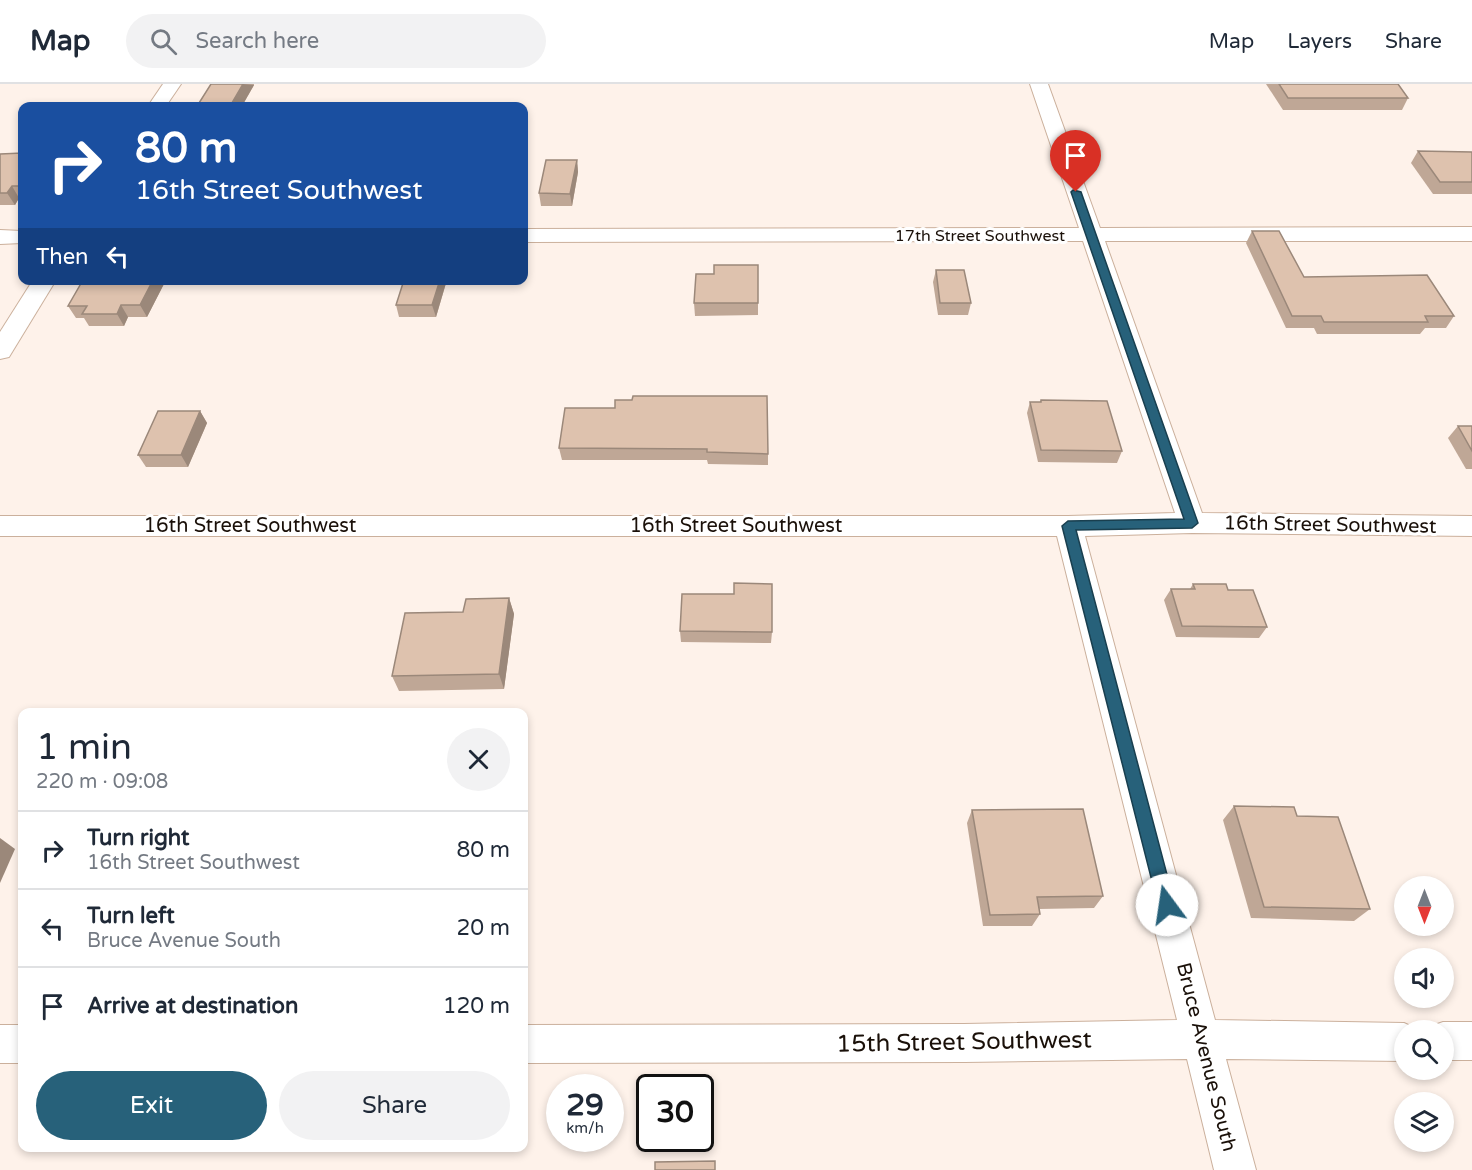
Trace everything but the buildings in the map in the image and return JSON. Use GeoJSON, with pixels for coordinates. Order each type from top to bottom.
{"type":"FeatureCollection","features":[{"type":"Feature","properties":{"kind":"street"},"geometry":{"type":"LineString","coordinates":[[160,102],[172,84]]}},
{"type":"Feature","properties":{"kind":"street"},"geometry":{"type":"LineString","coordinates":[[1039,84],[1192,523]]}},
{"type":"Feature","properties":{"kind":"street","name":"17th Street Southwest"},"geometry":{"type":"LineString","coordinates":[[528,236],[1472,234]]}},
{"type":"Feature","properties":{"kind":"street"},"geometry":{"type":"LineString","coordinates":[[0,237],[18,237]]}},
{"type":"Feature","properties":{"kind":"street"},"geometry":{"type":"LineString","coordinates":[[0,351],[42,285]]}},
{"type":"Feature","properties":{"kind":"street","name":"16th Street Southwest"},"geometry":{"type":"LineString","coordinates":[[0,526],[1068,526],[1192,523],[1472,526]]}},
{"type":"Feature","properties":{"kind":"street","name":"Bruce Avenue South"},"geometry":{"type":"LineString","coordinates":[[1068,526],[1235,1170]]}},
{"type":"Feature","properties":{"kind":"street","name":"15th Street Southwest"},"geometry":{"type":"LineString","coordinates":[[528,1044],[964,1043],[1201,1039],[1394,1042]]}},
{"type":"Feature","properties":{"kind":"street"},"geometry":{"type":"LineString","coordinates":[[1454,1041],[1472,1041]]}},
{"type":"Feature","properties":{"kind":"street"},"geometry":{"type":"LineString","coordinates":[[0,1044],[18,1044]]}},
{"type":"Feature","properties":{"kind":"route"},"geometry":{"type":"LineString","coordinates":[[1076,192],[1192,523],[1068,526],[1167,905]]}}]}
